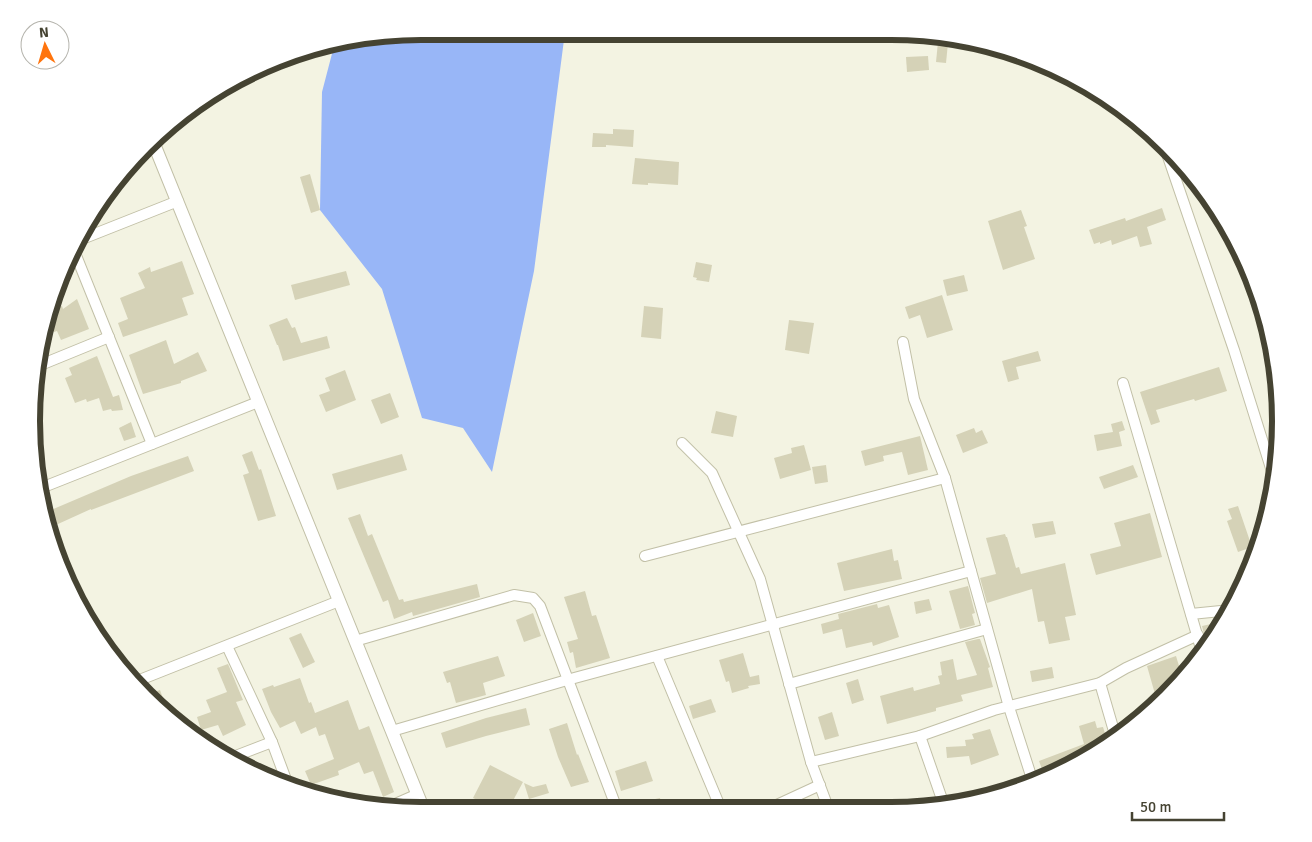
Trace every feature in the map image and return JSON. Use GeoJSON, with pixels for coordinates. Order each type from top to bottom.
{"type":"FeatureCollection","features":[{"type":"Feature","properties":{"kind":"street"},"geometry":{"type":"LineString","coordinates":[[156,148],[421,802]]}},
{"type":"Feature","properties":{"kind":"street"},"geometry":{"type":"LineString","coordinates":[[1170,163],[1234,350],[1270,464]]}},
{"type":"Feature","properties":{"kind":"street"},"geometry":{"type":"LineString","coordinates":[[87,237],[178,201]]}},
{"type":"Feature","properties":{"kind":"street"},"geometry":{"type":"LineString","coordinates":[[77,257],[152,444]]}},
{"type":"Feature","properties":{"kind":"street"},"geometry":{"type":"LineString","coordinates":[[44,363],[109,337]]}},
{"type":"Feature","properties":{"kind":"street"},"geometry":{"type":"LineString","coordinates":[[903,342],[914,399],[945,478],[1009,707],[1031,775]]}},
{"type":"Feature","properties":{"kind":"street"},"geometry":{"type":"LineString","coordinates":[[1123,383],[1200,644]]}},
{"type":"Feature","properties":{"kind":"street"},"geometry":{"type":"LineString","coordinates":[[46,486],[258,402]]}},
{"type":"Feature","properties":{"kind":"street"},"geometry":{"type":"LineString","coordinates":[[682,443],[712,473],[737,532],[760,579],[811,762],[826,802]]}},
{"type":"Feature","properties":{"kind":"street"},"geometry":{"type":"LineString","coordinates":[[645,556],[945,478]]}},
{"type":"Feature","properties":{"kind":"street"},"geometry":{"type":"LineString","coordinates":[[392,731],[567,680],[971,571]]}},
{"type":"Feature","properties":{"kind":"street"},"geometry":{"type":"LineString","coordinates":[[355,641],[514,595],[533,598],[540,606],[614,802]]}},
{"type":"Feature","properties":{"kind":"street"},"geometry":{"type":"LineString","coordinates":[[142,679],[339,601]]}},
{"type":"Feature","properties":{"kind":"street"},"geometry":{"type":"LineString","coordinates":[[1191,614],[1222,611]]}},
{"type":"Feature","properties":{"kind":"street"},"geometry":{"type":"LineString","coordinates":[[789,684],[987,629]]}},
{"type":"Feature","properties":{"kind":"street"},"geometry":{"type":"LineString","coordinates":[[811,762],[920,736],[994,710],[1100,683],[1126,668],[1198,635]]}},
{"type":"Feature","properties":{"kind":"street"},"geometry":{"type":"LineString","coordinates":[[227,646],[272,742],[285,777]]}},
{"type":"Feature","properties":{"kind":"street"},"geometry":{"type":"LineString","coordinates":[[657,656],[718,802]]}},
{"type":"Feature","properties":{"kind":"street"},"geometry":{"type":"LineString","coordinates":[[1100,683],[1114,730]]}},
{"type":"Feature","properties":{"kind":"street"},"geometry":{"type":"LineString","coordinates":[[920,736],[942,799]]}},
{"type":"Feature","properties":{"kind":"street"},"geometry":{"type":"LineString","coordinates":[[238,755],[272,742]]}},
{"type":"Feature","properties":{"kind":"street"},"geometry":{"type":"LineString","coordinates":[[783,802],[820,785]]}},
{"type":"Feature","properties":{"kind":"street"},"geometry":{"type":"LineString","coordinates":[[401,801],[418,794]]}},
{"type":"Feature","properties":{"kind":"water"},"geometry":{"type":"Polygon","coordinates":[[[421,40],[564,40],[534,271],[492,472],[463,428],[422,418],[382,289],[320,210],[322,92],[333,50],[347,47],[371,43],[421,40]]]}},
{"type":"Feature","properties":{"kind":"building"},"geometry":{"type":"Polygon","coordinates":[[[938,43],[948,44],[946,63],[936,62],[938,43]]]}},
{"type":"Feature","properties":{"kind":"building"},"geometry":{"type":"Polygon","coordinates":[[[928,56],[929,70],[907,72],[906,57],[928,56]]]}},
{"type":"Feature","properties":{"kind":"building"},"geometry":{"type":"Polygon","coordinates":[[[613,129],[634,130],[633,147],[606,145],[606,147],[592,147],[593,133],[613,134],[613,129]]]}},
{"type":"Feature","properties":{"kind":"building"},"geometry":{"type":"Polygon","coordinates":[[[635,158],[679,162],[678,185],[632,184],[635,158]]]}},
{"type":"Feature","properties":{"kind":"building"},"geometry":{"type":"Polygon","coordinates":[[[310,174],[320,210],[311,213],[300,177],[310,174]]]}},
{"type":"Feature","properties":{"kind":"building"},"geometry":{"type":"Polygon","coordinates":[[[1162,208],[1166,220],[1147,227],[1152,244],[1140,247],[1137,236],[1112,245],[1111,240],[1094,244],[1089,230],[1125,218],[1126,221],[1162,208]]]}},
{"type":"Feature","properties":{"kind":"building"},"geometry":{"type":"Polygon","coordinates":[[[1021,210],[1027,226],[1024,227],[1035,259],[1003,270],[988,221],[1021,210]]]}},
{"type":"Feature","properties":{"kind":"building"},"geometry":{"type":"Polygon","coordinates":[[[182,261],[194,294],[182,298],[188,315],[123,337],[118,323],[128,319],[120,298],[145,288],[138,273],[150,267],[151,272],[182,261]]]}},
{"type":"Feature","properties":{"kind":"building"},"geometry":{"type":"Polygon","coordinates":[[[696,262],[712,265],[709,282],[696,280],[697,278],[693,277],[696,262]]]}},
{"type":"Feature","properties":{"kind":"building"},"geometry":{"type":"Polygon","coordinates":[[[346,271],[350,285],[295,300],[291,285],[346,271]]]}},
{"type":"Feature","properties":{"kind":"building"},"geometry":{"type":"Polygon","coordinates":[[[964,275],[968,291],[947,296],[943,280],[964,275]]]}},
{"type":"Feature","properties":{"kind":"building"},"geometry":{"type":"Polygon","coordinates":[[[942,295],[953,330],[927,338],[920,315],[909,319],[905,307],[942,295]]]}},
{"type":"Feature","properties":{"kind":"building"},"geometry":{"type":"Polygon","coordinates":[[[77,299],[89,329],[61,340],[57,331],[54,332],[52,326],[57,308],[62,306],[63,309],[77,299]]]}},
{"type":"Feature","properties":{"kind":"building"},"geometry":{"type":"Polygon","coordinates":[[[644,306],[663,308],[661,339],[641,337],[644,306]]]}},
{"type":"Feature","properties":{"kind":"building"},"geometry":{"type":"Polygon","coordinates":[[[287,318],[292,328],[295,327],[301,343],[327,336],[330,348],[283,361],[269,325],[287,318]]]}},
{"type":"Feature","properties":{"kind":"building"},"geometry":{"type":"Polygon","coordinates":[[[789,320],[814,323],[809,354],[785,350],[789,320]]]}},
{"type":"Feature","properties":{"kind":"building"},"geometry":{"type":"Polygon","coordinates":[[[166,340],[174,364],[198,352],[207,371],[181,381],[181,383],[143,394],[129,355],[166,340]]]}},
{"type":"Feature","properties":{"kind":"building"},"geometry":{"type":"Polygon","coordinates":[[[1038,351],[1041,361],[1016,367],[1019,379],[1008,382],[1002,361],[1038,351]]]}},
{"type":"Feature","properties":{"kind":"building"},"geometry":{"type":"Polygon","coordinates":[[[97,356],[113,397],[119,395],[123,410],[112,411],[111,409],[103,411],[99,398],[87,402],[86,399],[75,403],[65,378],[72,375],[69,368],[97,356]]]}},
{"type":"Feature","properties":{"kind":"building"},"geometry":{"type":"Polygon","coordinates":[[[1219,367],[1227,391],[1156,410],[1160,422],[1151,425],[1140,392],[1219,367]]]}},
{"type":"Feature","properties":{"kind":"building"},"geometry":{"type":"Polygon","coordinates":[[[345,370],[356,400],[326,412],[319,395],[330,391],[325,378],[345,370]]]}},
{"type":"Feature","properties":{"kind":"building"},"geometry":{"type":"Polygon","coordinates":[[[390,393],[399,417],[381,424],[371,400],[390,393]]]}},
{"type":"Feature","properties":{"kind":"building"},"geometry":{"type":"Polygon","coordinates":[[[716,411],[737,416],[733,437],[711,433],[716,411]]]}},
{"type":"Feature","properties":{"kind":"building"},"geometry":{"type":"Polygon","coordinates":[[[1122,421],[1125,430],[1119,432],[1122,446],[1097,451],[1094,435],[1113,432],[1111,424],[1122,421]]]}},
{"type":"Feature","properties":{"kind":"building"},"geometry":{"type":"Polygon","coordinates":[[[131,422],[136,437],[124,441],[119,428],[131,422]]]}},
{"type":"Feature","properties":{"kind":"building"},"geometry":{"type":"Polygon","coordinates":[[[974,428],[976,433],[982,430],[988,443],[963,453],[956,435],[974,428]]]}},
{"type":"Feature","properties":{"kind":"building"},"geometry":{"type":"Polygon","coordinates":[[[920,436],[928,470],[908,475],[902,452],[883,456],[884,461],[865,466],[861,451],[920,436]]]}},
{"type":"Feature","properties":{"kind":"building"},"geometry":{"type":"Polygon","coordinates":[[[804,445],[811,470],[780,479],[774,458],[792,453],[791,448],[804,445]]]}},
{"type":"Feature","properties":{"kind":"building"},"geometry":{"type":"Polygon","coordinates":[[[252,451],[259,470],[261,469],[276,516],[258,521],[243,475],[249,473],[242,455],[252,451]]]}},
{"type":"Feature","properties":{"kind":"building"},"geometry":{"type":"Polygon","coordinates":[[[402,454],[407,470],[337,490],[332,474],[402,454]]]}},
{"type":"Feature","properties":{"kind":"building"},"geometry":{"type":"Polygon","coordinates":[[[188,456],[194,471],[91,509],[55,526],[51,510],[131,476],[188,456]]]}},
{"type":"Feature","properties":{"kind":"building"},"geometry":{"type":"Polygon","coordinates":[[[826,465],[828,482],[815,484],[812,467],[826,465]]]}},
{"type":"Feature","properties":{"kind":"building"},"geometry":{"type":"Polygon","coordinates":[[[1133,465],[1138,477],[1104,489],[1099,477],[1133,465]]]}},
{"type":"Feature","properties":{"kind":"building"},"geometry":{"type":"Polygon","coordinates":[[[1238,506],[1251,545],[1250,548],[1238,552],[1227,521],[1232,519],[1228,509],[1238,506]]]}},
{"type":"Feature","properties":{"kind":"building"},"geometry":{"type":"Polygon","coordinates":[[[1150,513],[1162,557],[1096,575],[1090,554],[1121,546],[1114,523],[1150,513]]]}},
{"type":"Feature","properties":{"kind":"building"},"geometry":{"type":"Polygon","coordinates":[[[360,514],[368,536],[372,534],[399,600],[403,599],[404,602],[477,584],[480,597],[413,616],[412,612],[394,619],[388,600],[383,602],[348,518],[360,514]]]}},
{"type":"Feature","properties":{"kind":"building"},"geometry":{"type":"Polygon","coordinates":[[[1053,521],[1056,534],[1035,538],[1032,524],[1053,521]]]}},
{"type":"Feature","properties":{"kind":"building"},"geometry":{"type":"Polygon","coordinates":[[[1005,534],[1016,568],[1019,567],[1021,574],[1065,563],[1076,615],[1065,617],[1070,640],[1049,644],[1044,621],[1038,622],[1032,589],[987,603],[980,578],[996,574],[986,538],[1005,534]]]}},
{"type":"Feature","properties":{"kind":"building"},"geometry":{"type":"Polygon","coordinates":[[[892,549],[894,561],[898,560],[902,579],[844,591],[837,563],[892,549]]]}},
{"type":"Feature","properties":{"kind":"building"},"geometry":{"type":"Polygon","coordinates":[[[968,586],[975,613],[972,614],[975,625],[960,629],[949,591],[968,586]]]}},
{"type":"Feature","properties":{"kind":"building"},"geometry":{"type":"Polygon","coordinates":[[[585,591],[592,616],[596,615],[610,658],[576,668],[573,652],[570,653],[567,642],[578,639],[564,597],[585,591]]]}},
{"type":"Feature","properties":{"kind":"building"},"geometry":{"type":"Polygon","coordinates":[[[929,599],[932,610],[916,614],[914,602],[929,599]]]}},
{"type":"Feature","properties":{"kind":"building"},"geometry":{"type":"Polygon","coordinates":[[[877,604],[878,608],[889,605],[899,637],[873,646],[872,642],[846,648],[842,629],[823,634],[821,624],[839,619],[838,614],[877,604]]]}},
{"type":"Feature","properties":{"kind":"building"},"geometry":{"type":"Polygon","coordinates":[[[533,613],[541,636],[524,642],[516,620],[533,613]]]}},
{"type":"Feature","properties":{"kind":"building"},"geometry":{"type":"Polygon","coordinates":[[[1214,623],[1205,637],[1202,626],[1214,623]]]}},
{"type":"Feature","properties":{"kind":"building"},"geometry":{"type":"Polygon","coordinates":[[[301,633],[315,662],[303,668],[289,638],[301,633]]]}},
{"type":"Feature","properties":{"kind":"building"},"geometry":{"type":"Polygon","coordinates":[[[980,639],[990,667],[988,668],[993,687],[961,695],[963,701],[936,708],[936,711],[887,724],[880,696],[913,687],[914,691],[940,684],[938,676],[942,675],[940,662],[953,659],[957,680],[977,675],[965,642],[980,639]]]}},
{"type":"Feature","properties":{"kind":"building"},"geometry":{"type":"Polygon","coordinates":[[[743,653],[750,677],[759,675],[760,684],[748,686],[749,688],[732,693],[729,681],[726,682],[719,660],[743,653]]]}},
{"type":"Feature","properties":{"kind":"building"},"geometry":{"type":"Polygon","coordinates":[[[498,656],[505,676],[483,683],[486,695],[456,703],[450,682],[447,683],[443,672],[498,656]]]}},
{"type":"Feature","properties":{"kind":"building"},"geometry":{"type":"Polygon","coordinates":[[[1176,656],[1180,669],[1155,694],[1147,666],[1176,656]]]}},
{"type":"Feature","properties":{"kind":"building"},"geometry":{"type":"Polygon","coordinates":[[[228,664],[243,700],[236,702],[246,725],[223,736],[218,725],[201,730],[197,717],[211,712],[206,700],[227,692],[217,668],[228,664]]]}},
{"type":"Feature","properties":{"kind":"building"},"geometry":{"type":"Polygon","coordinates":[[[1052,667],[1054,678],[1032,682],[1030,671],[1052,667]]]}},
{"type":"Feature","properties":{"kind":"building"},"geometry":{"type":"Polygon","coordinates":[[[300,678],[309,703],[311,702],[315,713],[348,700],[359,730],[369,726],[394,792],[383,797],[373,771],[364,774],[359,762],[338,771],[339,775],[311,785],[305,771],[334,759],[325,734],[319,736],[316,727],[301,734],[295,721],[280,728],[262,689],[300,678]]]}},
{"type":"Feature","properties":{"kind":"building"},"geometry":{"type":"Polygon","coordinates":[[[858,679],[864,700],[852,704],[846,683],[858,679]]]}},
{"type":"Feature","properties":{"kind":"building"},"geometry":{"type":"Polygon","coordinates":[[[160,690],[164,701],[154,692],[160,690]]]}},
{"type":"Feature","properties":{"kind":"building"},"geometry":{"type":"Polygon","coordinates":[[[711,699],[716,712],[693,719],[689,706],[711,699]]]}},
{"type":"Feature","properties":{"kind":"building"},"geometry":{"type":"Polygon","coordinates":[[[526,708],[530,725],[446,748],[441,733],[486,718],[526,708]]]}},
{"type":"Feature","properties":{"kind":"building"},"geometry":{"type":"Polygon","coordinates":[[[832,712],[839,736],[825,740],[818,717],[832,712]]]}},
{"type":"Feature","properties":{"kind":"building"},"geometry":{"type":"Polygon","coordinates":[[[1095,721],[1097,728],[1103,727],[1106,736],[1082,751],[1043,771],[1039,761],[1084,744],[1079,726],[1095,721]]]}},
{"type":"Feature","properties":{"kind":"building"},"geometry":{"type":"Polygon","coordinates":[[[567,723],[577,755],[589,782],[571,787],[558,757],[549,729],[567,723]]]}},
{"type":"Feature","properties":{"kind":"building"},"geometry":{"type":"Polygon","coordinates":[[[990,729],[999,755],[971,765],[969,756],[947,758],[946,747],[966,746],[965,740],[974,739],[972,734],[990,729]]]}},
{"type":"Feature","properties":{"kind":"building"},"geometry":{"type":"Polygon","coordinates":[[[646,761],[653,781],[621,791],[615,771],[646,761]]]}},
{"type":"Feature","properties":{"kind":"building"},"geometry":{"type":"Polygon","coordinates":[[[490,765],[523,782],[512,802],[481,802],[473,798],[490,765]]]}},
{"type":"Feature","properties":{"kind":"building"},"geometry":{"type":"Polygon","coordinates":[[[524,783],[533,787],[546,784],[549,793],[529,799],[524,783]]]}},
{"type":"Feature","properties":{"kind":"building"},"geometry":{"type":"Polygon","coordinates":[[[660,798],[661,802],[641,802],[660,798]]]}}]}
